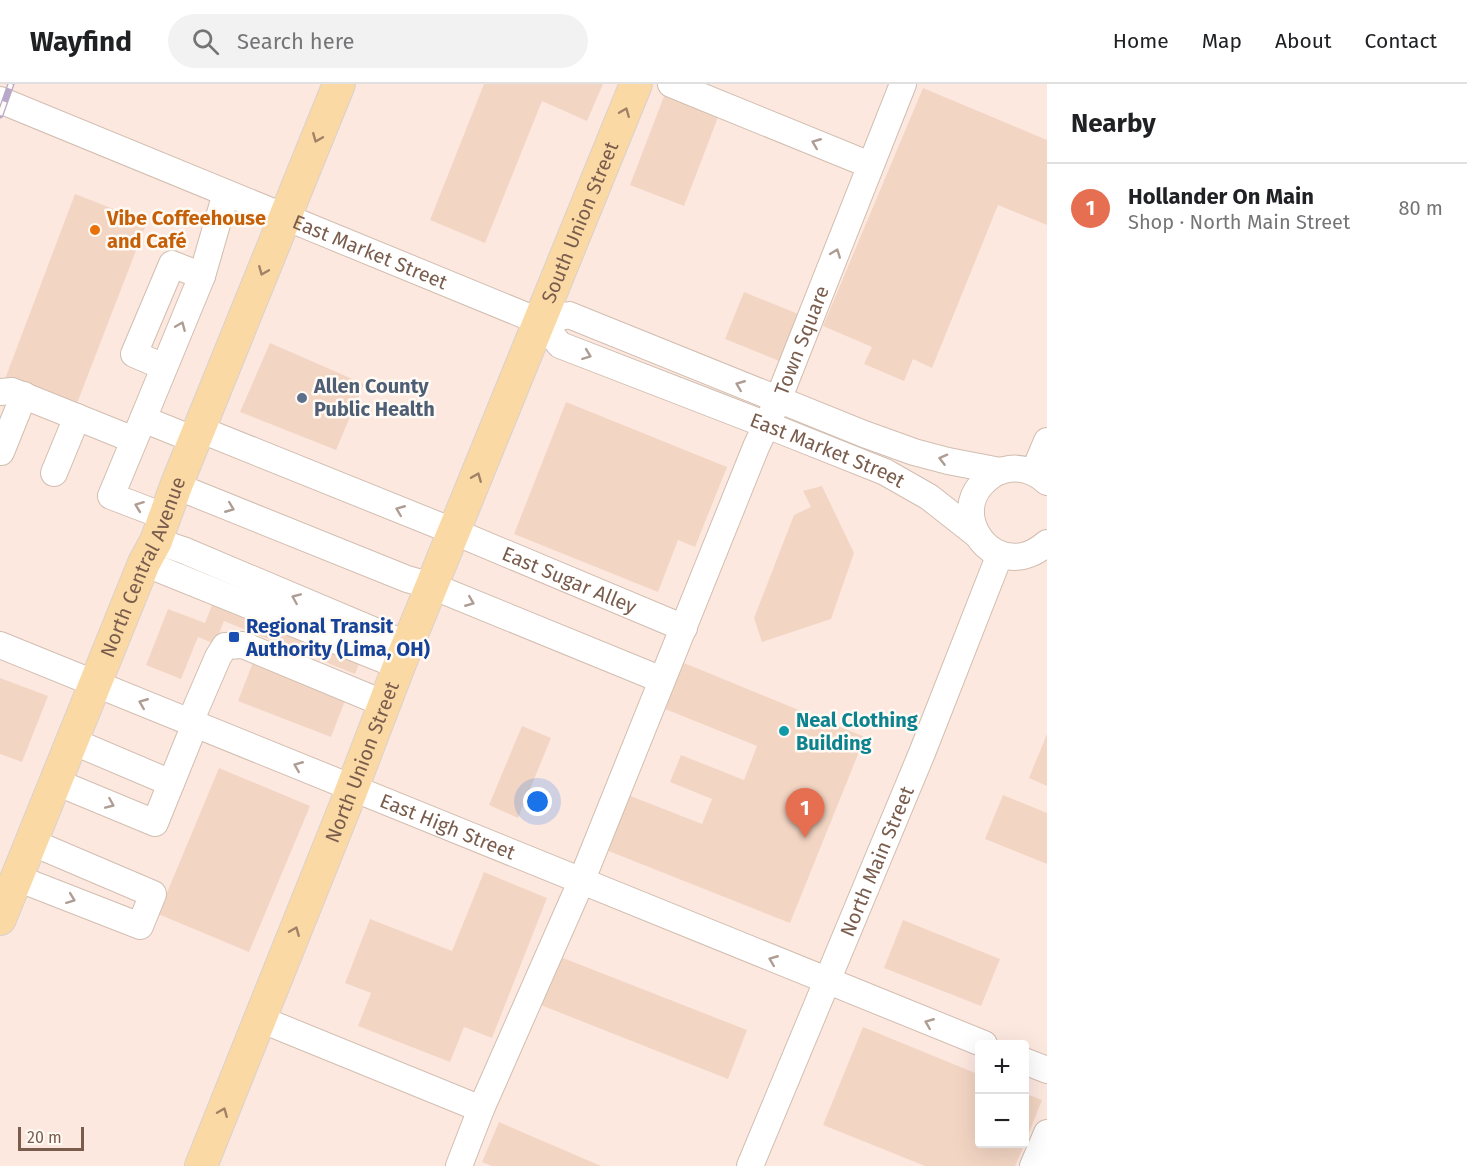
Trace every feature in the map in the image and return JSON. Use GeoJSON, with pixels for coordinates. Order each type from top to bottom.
{"type":"FeatureCollection","features":[{"type":"Feature","properties":{"kind":"main road","name":"North Central Avenue"},"geometry":{"type":"LineString","coordinates":[[0,919],[156,540],[339,84]]}},
{"type":"Feature","properties":{"kind":"main road","name":"South Union Street"},"geometry":{"type":"LineString","coordinates":[[525,360],[636,84]]}},
{"type":"Feature","properties":{"kind":"main road","name":"North Union Street"},"geometry":{"type":"LineString","coordinates":[[201,1166],[432,586],[525,360]]}},
{"type":"Feature","properties":{"kind":"street"},"geometry":{"type":"LineString","coordinates":[[671,84],[870,165]]}},
{"type":"Feature","properties":{"kind":"street","name":"Town Square"},"geometry":{"type":"LineString","coordinates":[[459,1166],[481,1109],[580,882],[756,447],[768,425],[903,84]]}},
{"type":"Feature","properties":{"kind":"street","name":"East Market Street"},"geometry":{"type":"LineString","coordinates":[[0,100],[541,322],[560,345],[885,472],[929,497],[976,534],[990,550],[1023,555]]}},
{"type":"Feature","properties":{"kind":"street"},"geometry":{"type":"LineString","coordinates":[[226,192],[202,276],[111,496],[156,540],[404,656]]}},
{"type":"Feature","properties":{"kind":"street","name":"East Market Street"},"geometry":{"type":"LineString","coordinates":[[541,322],[569,315],[778,400],[914,452],[1000,471],[1011,468],[1023,469],[1041,477]]}},
{"type":"Feature","properties":{"kind":"street"},"geometry":{"type":"LineString","coordinates":[[1,452],[12,393]]}},
{"type":"Feature","properties":{"kind":"street","name":"East Sugar Alley"},"geometry":{"type":"LineString","coordinates":[[12,393],[77,417],[139,430],[197,435],[455,531],[684,628]]}},
{"type":"Feature","properties":{"kind":"street"},"geometry":{"type":"LineString","coordinates":[[54,473],[77,417]]}},
{"type":"Feature","properties":{"kind":"street"},"geometry":{"type":"LineString","coordinates":[[1041,477],[1047,441]]}},
{"type":"Feature","properties":{"kind":"street"},"geometry":{"type":"LineString","coordinates":[[976,534],[971,520],[971,504],[977,490],[987,478],[1000,471]]}},
{"type":"Feature","properties":{"kind":"street"},"geometry":{"type":"LineString","coordinates":[[176,486],[407,579],[432,586],[662,680]]}},
{"type":"Feature","properties":{"kind":"street"},"geometry":{"type":"LineString","coordinates":[[1023,555],[1037,551],[1047,543]]}},
{"type":"Feature","properties":{"kind":"street","name":"North Main Street"},"geometry":{"type":"LineString","coordinates":[[750,1166],[922,753],[1023,555]]}},
{"type":"Feature","properties":{"kind":"street","name":"East High Street"},"geometry":{"type":"LineString","coordinates":[[0,645],[975,1040]]}},
{"type":"Feature","properties":{"kind":"street"},"geometry":{"type":"LineString","coordinates":[[56,782],[154,823],[218,657],[225,646],[243,645],[385,704]]}},
{"type":"Feature","properties":{"kind":"street"},"geometry":{"type":"LineString","coordinates":[[72,741],[171,783]]}},
{"type":"Feature","properties":{"kind":"street"},"geometry":{"type":"LineString","coordinates":[[17,878],[140,926],[153,894],[31,842]]}},
{"type":"Feature","properties":{"kind":"street"},"geometry":{"type":"LineString","coordinates":[[260,1019],[481,1109]]}},
{"type":"Feature","properties":{"kind":"street"},"geometry":{"type":"LineString","coordinates":[[1029,1063],[1047,1070]]}},
{"type":"Feature","properties":{"kind":"street"},"geometry":{"type":"LineString","coordinates":[[1033,1166],[1047,1133]]}},
{"type":"Feature","properties":{"kind":"shaded area"},"geometry":{"type":"Polygon","coordinates":[[[0,84],[1047,84],[1047,1166],[0,1166],[0,84]]]}},
{"type":"Feature","properties":{"kind":"building"},"geometry":{"type":"Polygon","coordinates":[[[484,84],[603,84],[587,121],[542,101],[485,243],[430,220],[484,84]]]}},
{"type":"Feature","properties":{"kind":"building"},"geometry":{"type":"Polygon","coordinates":[[[923,88],[1047,140],[1047,225],[998,205],[932,368],[913,359],[904,381],[864,364],[872,347],[823,326],[923,88]]]}},
{"type":"Feature","properties":{"kind":"building"},"geometry":{"type":"Polygon","coordinates":[[[666,91],[720,112],[684,206],[630,185],[666,91]]]}},
{"type":"Feature","properties":{"kind":"building"},"geometry":{"type":"Polygon","coordinates":[[[75,194],[147,222],[76,406],[5,379],[75,194]]]}},
{"type":"Feature","properties":{"kind":"building"},"geometry":{"type":"Polygon","coordinates":[[[744,292],[803,316],[784,363],[725,339],[744,292]]]}},
{"type":"Feature","properties":{"kind":"building","name":"Allen County Public Health"},"geometry":{"type":"Polygon","coordinates":[[[270,343],[364,384],[336,450],[240,412],[270,343]]]}},
{"type":"Feature","properties":{"kind":"building"},"geometry":{"type":"Polygon","coordinates":[[[566,402],[727,467],[695,547],[678,540],[658,592],[514,534],[566,402]]]}},
{"type":"Feature","properties":{"kind":"building"},"geometry":{"type":"Polygon","coordinates":[[[822,486],[854,553],[831,619],[762,642],[754,618],[794,515],[811,507],[803,491],[822,486]]]}},
{"type":"Feature","properties":{"kind":"building"},"geometry":{"type":"Polygon","coordinates":[[[216,595],[363,654],[355,674],[224,621],[215,644],[198,637],[181,679],[146,665],[168,609],[205,623],[216,595]]]}},
{"type":"Feature","properties":{"kind":"building"},"geometry":{"type":"Polygon","coordinates":[[[255,657],[348,693],[331,737],[238,701],[255,657]]]}},
{"type":"Feature","properties":{"kind":"building"},"geometry":{"type":"Polygon","coordinates":[[[684,663],[865,737],[790,923],[606,850],[628,795],[702,824],[712,799],[670,782],[681,755],[744,780],[757,746],[665,709],[684,663]]]}},
{"type":"Feature","properties":{"kind":"building"},"geometry":{"type":"Polygon","coordinates":[[[0,678],[48,696],[22,762],[0,754],[0,678]]]}},
{"type":"Feature","properties":{"kind":"building"},"geometry":{"type":"Polygon","coordinates":[[[522,726],[551,738],[518,818],[489,805],[522,726]]]}},
{"type":"Feature","properties":{"kind":"building"},"geometry":{"type":"Polygon","coordinates":[[[1047,734],[1047,786],[1029,778],[1047,734]]]}},
{"type":"Feature","properties":{"kind":"building"},"geometry":{"type":"Polygon","coordinates":[[[219,768],[310,806],[249,952],[158,914],[219,768]]]}},
{"type":"Feature","properties":{"kind":"building"},"geometry":{"type":"Polygon","coordinates":[[[1003,795],[1047,813],[1047,864],[985,839],[1003,795]]]}},
{"type":"Feature","properties":{"kind":"building"},"geometry":{"type":"Polygon","coordinates":[[[484,872],[547,898],[492,1038],[464,1027],[450,1062],[358,1026],[371,993],[345,983],[370,919],[452,951],[484,872]]]}},
{"type":"Feature","properties":{"kind":"building"},"geometry":{"type":"Polygon","coordinates":[[[903,920],[1000,959],[981,1006],[884,968],[903,920]]]}},
{"type":"Feature","properties":{"kind":"building"},"geometry":{"type":"Polygon","coordinates":[[[558,956],[747,1030],[728,1079],[538,1004],[558,956]]]}},
{"type":"Feature","properties":{"kind":"building"},"geometry":{"type":"Polygon","coordinates":[[[863,1027],[975,1073],[975,1148],[1023,1148],[1015,1166],[925,1166],[823,1125],[863,1027]]]}},
{"type":"Feature","properties":{"kind":"building"},"geometry":{"type":"Polygon","coordinates":[[[1029,1095],[1042,1100],[1029,1133],[1029,1095]]]}},
{"type":"Feature","properties":{"kind":"building"},"geometry":{"type":"Polygon","coordinates":[[[499,1122],[601,1166],[492,1166],[482,1162],[499,1122]]]}},
{"type":"Feature","properties":{"kind":"railway"},"geometry":{"type":"LineString","coordinates":[[0,115],[11,84]]}},
{"type":"Feature","properties":{"kind":"place","name":"Vibe Coffeehouse and Café"},"geometry":{"type":"Point","coordinates":[95,230]}},
{"type":"Feature","properties":{"kind":"place","name":"Allen County Public Health"},"geometry":{"type":"Point","coordinates":[302,398]}},
{"type":"Feature","properties":{"kind":"place","name":"Regional Transit Authority (Lima, OH)"},"geometry":{"type":"Point","coordinates":[234,637]}},
{"type":"Feature","properties":{"kind":"place","name":"Neal Clothing Building"},"geometry":{"type":"Point","coordinates":[784,731]}},
{"type":"Feature","properties":{"kind":"place","name":"Hollander On Main"},"geometry":{"type":"Point","coordinates":[805,838]}}]}
